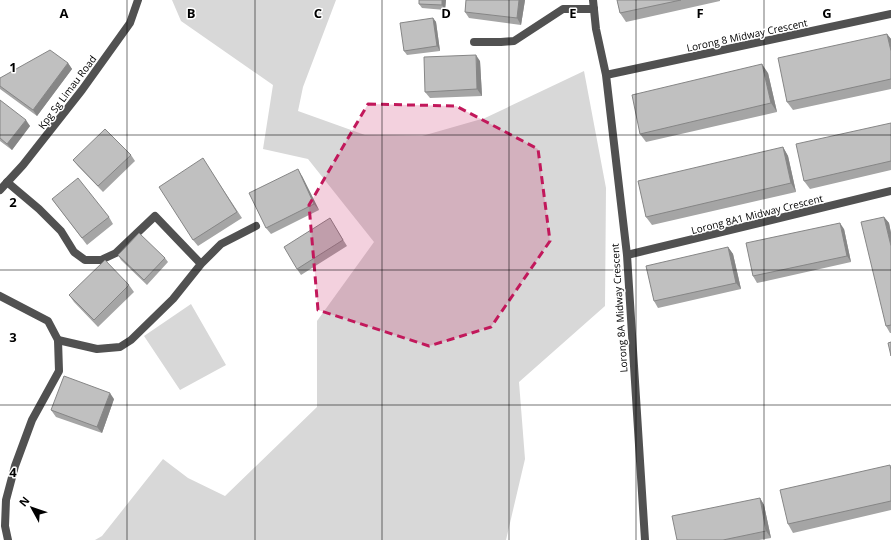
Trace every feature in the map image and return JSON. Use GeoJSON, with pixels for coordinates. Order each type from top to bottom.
{"type":"FeatureCollection","features":[{"type":"Feature","properties":{"kind":"street","name":"Kpg Sg Limau Road"},"geometry":{"type":"LineString","coordinates":[[0,190],[23,165],[91,78],[130,23],[138,0]]}},
{"type":"Feature","properties":{"kind":"street","name":"Lorong 8A Midway Crescent"},"geometry":{"type":"LineString","coordinates":[[593,0],[596,29],[606,75],[627,256],[645,540]]}},
{"type":"Feature","properties":{"kind":"street"},"geometry":{"type":"LineString","coordinates":[[474,42],[514,41],[563,9],[594,9]]}},
{"type":"Feature","properties":{"kind":"street","name":"Lorong 8 Midway Crescent"},"geometry":{"type":"LineString","coordinates":[[606,75],[891,14]]}},
{"type":"Feature","properties":{"kind":"street"},"geometry":{"type":"LineString","coordinates":[[7,182],[39,209],[61,231],[74,252],[85,260],[100,260],[116,252],[155,216],[201,264]]}},
{"type":"Feature","properties":{"kind":"street","name":"Lorong 8A1 Midway Crescent"},"geometry":{"type":"LineString","coordinates":[[627,256],[891,191]]}},
{"type":"Feature","properties":{"kind":"street"},"geometry":{"type":"LineString","coordinates":[[58,340],[97,349],[120,348],[131,340],[173,299],[201,264],[221,244],[256,226]]}},
{"type":"Feature","properties":{"kind":"street"},"geometry":{"type":"LineString","coordinates":[[0,296],[48,321],[58,340],[59,370],[32,420],[15,466],[6,500],[5,526],[8,540]]}},
{"type":"Feature","properties":{"kind":"highlighted area"},"geometry":{"type":"Polygon","coordinates":[[[368,104],[456,106],[538,149],[550,241],[491,327],[429,346],[318,310],[309,205],[368,104]]]}},
{"type":"Feature","properties":{"kind":"shaded area"},"geometry":{"type":"Polygon","coordinates":[[[172,0],[336,0],[303,87],[298,111],[365,135],[422,136],[485,118],[584,71],[606,188],[605,306],[519,382],[525,459],[506,540],[95,540],[102,536],[163,459],[188,478],[225,496],[317,407],[317,321],[374,242],[308,159],[263,149],[273,85],[181,21],[172,0]]]}},
{"type":"Feature","properties":{"kind":"shaded area"},"geometry":{"type":"Polygon","coordinates":[[[191,304],[226,365],[180,390],[144,336],[191,304]]]}},
{"type":"Feature","properties":{"kind":"building"},"geometry":{"type":"Polygon","coordinates":[[[419,0],[442,0],[442,5],[419,4],[419,0]]]}},
{"type":"Feature","properties":{"kind":"building"},"geometry":{"type":"Polygon","coordinates":[[[466,0],[519,0],[517,18],[465,12],[466,0]]]}},
{"type":"Feature","properties":{"kind":"building"},"geometry":{"type":"Polygon","coordinates":[[[617,0],[681,0],[620,13],[617,0]]]}},
{"type":"Feature","properties":{"kind":"building"},"geometry":{"type":"Polygon","coordinates":[[[433,18],[437,46],[404,51],[400,23],[433,18]]]}},
{"type":"Feature","properties":{"kind":"building"},"geometry":{"type":"Polygon","coordinates":[[[887,34],[891,51],[891,79],[787,102],[778,58],[887,34]]]}},
{"type":"Feature","properties":{"kind":"building"},"geometry":{"type":"Polygon","coordinates":[[[50,50],[68,63],[33,110],[0,86],[0,78],[50,50]]]}},
{"type":"Feature","properties":{"kind":"building"},"geometry":{"type":"Polygon","coordinates":[[[476,55],[477,89],[425,92],[424,57],[476,55]]]}},
{"type":"Feature","properties":{"kind":"building"},"geometry":{"type":"Polygon","coordinates":[[[762,64],[771,103],[640,134],[632,95],[762,64]]]}},
{"type":"Feature","properties":{"kind":"building"},"geometry":{"type":"Polygon","coordinates":[[[0,100],[26,120],[7,144],[0,138],[0,100]]]}},
{"type":"Feature","properties":{"kind":"building"},"geometry":{"type":"Polygon","coordinates":[[[891,123],[891,161],[804,181],[796,144],[891,123]]]}},
{"type":"Feature","properties":{"kind":"building"},"geometry":{"type":"Polygon","coordinates":[[[105,129],[131,155],[98,186],[73,160],[105,129]]]}},
{"type":"Feature","properties":{"kind":"building"},"geometry":{"type":"Polygon","coordinates":[[[783,147],[791,183],[646,217],[638,181],[783,147]]]}},
{"type":"Feature","properties":{"kind":"building"},"geometry":{"type":"Polygon","coordinates":[[[203,158],[237,212],[193,240],[159,187],[203,158]]]}},
{"type":"Feature","properties":{"kind":"building"},"geometry":{"type":"Polygon","coordinates":[[[298,169],[314,204],[266,228],[249,193],[298,169]]]}},
{"type":"Feature","properties":{"kind":"building"},"geometry":{"type":"Polygon","coordinates":[[[78,178],[109,217],[82,238],[52,199],[78,178]]]}},
{"type":"Feature","properties":{"kind":"building"},"geometry":{"type":"Polygon","coordinates":[[[884,217],[891,246],[891,325],[886,326],[861,222],[884,217]]]}},
{"type":"Feature","properties":{"kind":"building"},"geometry":{"type":"Polygon","coordinates":[[[330,218],[343,240],[297,269],[284,247],[330,218]]]}},
{"type":"Feature","properties":{"kind":"building"},"geometry":{"type":"Polygon","coordinates":[[[840,223],[847,256],[753,276],[746,243],[840,223]]]}},
{"type":"Feature","properties":{"kind":"building"},"geometry":{"type":"Polygon","coordinates":[[[139,233],[165,258],[144,280],[118,255],[139,233]]]}},
{"type":"Feature","properties":{"kind":"building"},"geometry":{"type":"Polygon","coordinates":[[[728,247],[736,283],[654,301],[646,266],[728,247]]]}},
{"type":"Feature","properties":{"kind":"building"},"geometry":{"type":"Polygon","coordinates":[[[105,260],[129,285],[94,320],[69,295],[105,260]]]}},
{"type":"Feature","properties":{"kind":"building"},"geometry":{"type":"Polygon","coordinates":[[[891,342],[891,356],[888,343],[891,342]]]}},
{"type":"Feature","properties":{"kind":"building"},"geometry":{"type":"Polygon","coordinates":[[[64,376],[110,393],[97,427],[51,410],[64,376]]]}},
{"type":"Feature","properties":{"kind":"building"},"geometry":{"type":"Polygon","coordinates":[[[890,465],[891,501],[788,524],[780,490],[890,465]]]}},
{"type":"Feature","properties":{"kind":"building"},"geometry":{"type":"Polygon","coordinates":[[[760,498],[766,531],[723,540],[677,540],[672,516],[760,498]]]}}]}
